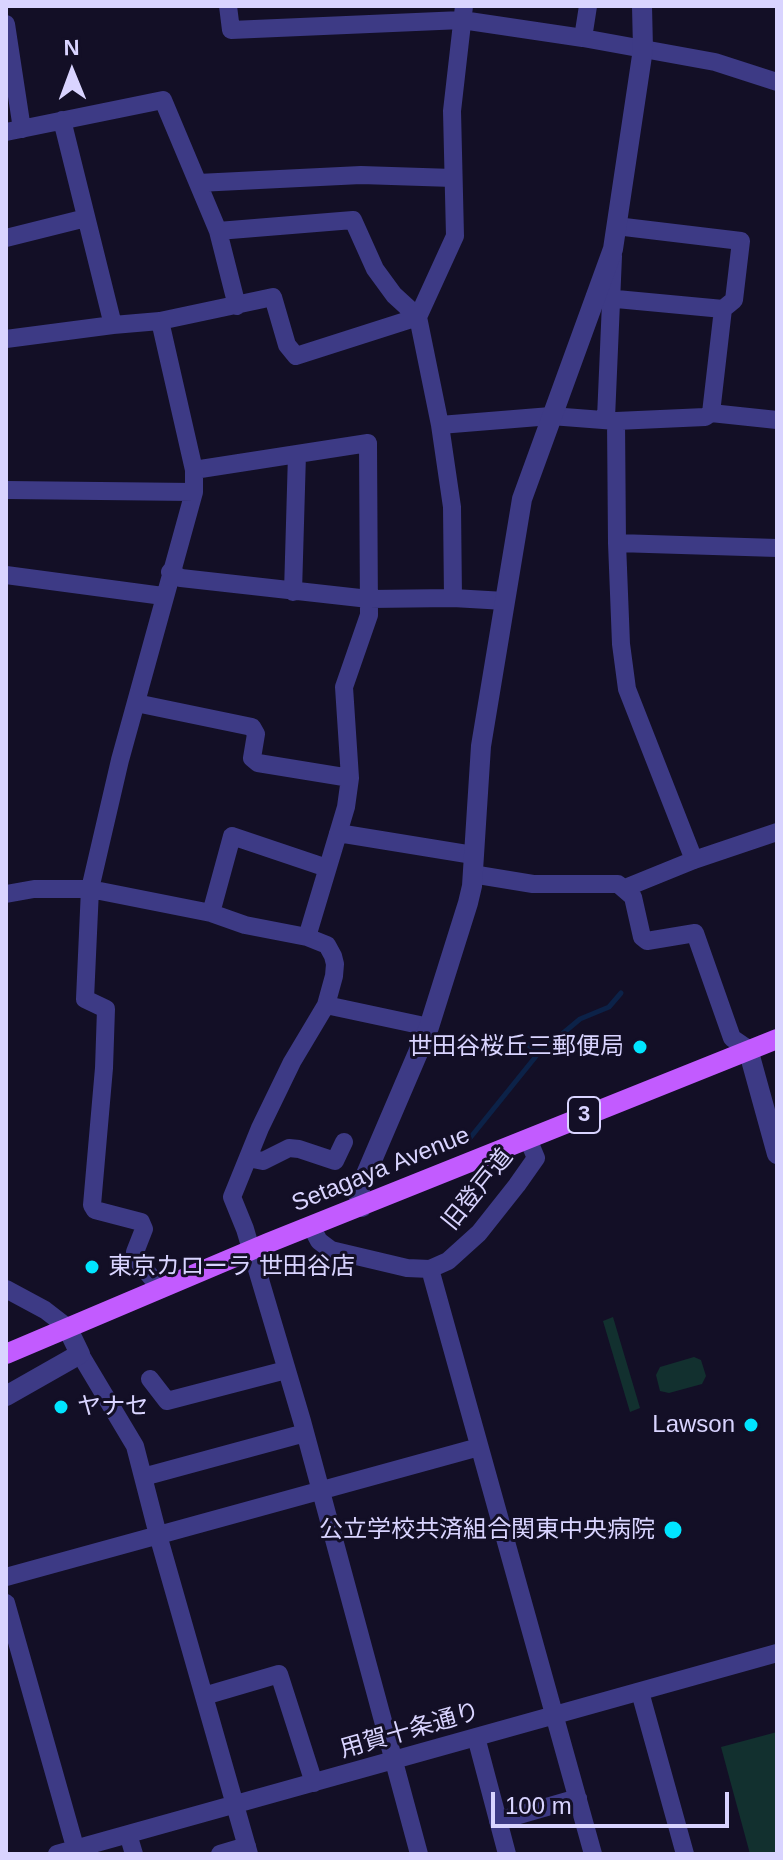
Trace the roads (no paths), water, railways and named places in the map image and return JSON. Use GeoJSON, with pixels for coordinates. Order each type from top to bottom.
{"type":"FeatureCollection","features":[{"type":"Feature","properties":{"kind":"main road","name":"Setagaya Avenue"},"geometry":{"type":"LineString","coordinates":[[6,1354],[311,1226],[777,1039]]}},
{"type":"Feature","properties":{"kind":"street"},"geometry":{"type":"LineString","coordinates":[[228,6],[231,30],[463,13],[715,62],[777,82]]}},
{"type":"Feature","properties":{"kind":"street"},"geometry":{"type":"LineString","coordinates":[[583,38],[588,6]]}},
{"type":"Feature","properties":{"kind":"street"},"geometry":{"type":"LineString","coordinates":[[642,6],[643,49],[604,298],[621,644],[627,689],[694,860]]}},
{"type":"Feature","properties":{"kind":"street"},"geometry":{"type":"LineString","coordinates":[[6,339],[160,321],[273,297],[287,345],[296,356],[418,317],[455,236],[452,111],[463,13]]}},
{"type":"Feature","properties":{"kind":"street"},"geometry":{"type":"LineString","coordinates":[[6,24],[14,130],[163,100],[218,231],[237,306]]}},
{"type":"Feature","properties":{"kind":"street"},"geometry":{"type":"LineString","coordinates":[[62,120],[113,325]]}},
{"type":"Feature","properties":{"kind":"street"},"geometry":{"type":"LineString","coordinates":[[198,183],[361,175],[453,178]]}},
{"type":"Feature","properties":{"kind":"street"},"geometry":{"type":"LineString","coordinates":[[6,238],[86,218]]}},
{"type":"Feature","properties":{"kind":"street"},"geometry":{"type":"LineString","coordinates":[[218,231],[353,220],[375,269],[394,295],[418,317],[440,425],[452,507],[453,598]]}},
{"type":"Feature","properties":{"kind":"street"},"geometry":{"type":"LineString","coordinates":[[616,226],[741,241],[734,300],[723,309],[711,413]]}},
{"type":"Feature","properties":{"kind":"street"},"geometry":{"type":"LineString","coordinates":[[604,298],[723,309]]}},
{"type":"Feature","properties":{"kind":"street"},"geometry":{"type":"LineString","coordinates":[[362,1207],[358,1193],[429,1027],[468,903],[481,746],[522,499],[551,416],[604,298]]}},
{"type":"Feature","properties":{"kind":"street"},"geometry":{"type":"LineString","coordinates":[[160,321],[194,470],[194,492],[120,760],[90,889],[85,999],[106,1009],[92,1205],[95,1210],[141,1222],[144,1229],[135,1252],[138,1261],[161,1289]]}},
{"type":"Feature","properties":{"kind":"street"},"geometry":{"type":"LineString","coordinates":[[440,425],[551,416],[611,420],[705,417],[711,413],[777,420]]}},
{"type":"Feature","properties":{"kind":"street"},"geometry":{"type":"LineString","coordinates":[[194,470],[368,443],[369,615],[344,687],[350,778],[338,833],[307,937]]}},
{"type":"Feature","properties":{"kind":"street"},"geometry":{"type":"LineString","coordinates":[[293,592],[297,454]]}},
{"type":"Feature","properties":{"kind":"street"},"geometry":{"type":"LineString","coordinates":[[6,490],[194,492]]}},
{"type":"Feature","properties":{"kind":"street"},"geometry":{"type":"LineString","coordinates":[[617,543],[777,548]]}},
{"type":"Feature","properties":{"kind":"street"},"geometry":{"type":"LineString","coordinates":[[170,572],[181,578],[369,599],[505,601]]}},
{"type":"Feature","properties":{"kind":"street"},"geometry":{"type":"LineString","coordinates":[[6,575],[163,596]]}},
{"type":"Feature","properties":{"kind":"street"},"geometry":{"type":"LineString","coordinates":[[136,703],[252,727],[256,734],[252,758],[258,763],[350,778]]}},
{"type":"Feature","properties":{"kind":"street"},"geometry":{"type":"LineString","coordinates":[[625,888],[694,860],[777,832]]}},
{"type":"Feature","properties":{"kind":"street"},"geometry":{"type":"LineString","coordinates":[[338,833],[473,864],[533,884],[618,884],[633,897],[642,937],[647,941],[695,933],[732,1038],[748,1049],[777,1154]]}},
{"type":"Feature","properties":{"kind":"street"},"geometry":{"type":"LineString","coordinates":[[211,913],[232,836],[327,868]]}},
{"type":"Feature","properties":{"kind":"street"},"geometry":{"type":"LineString","coordinates":[[6,894],[34,889],[90,889],[211,913],[245,925],[307,937],[327,945],[335,964],[326,1005],[292,1062],[232,1197],[245,1229],[305,1433],[419,1854]]}},
{"type":"Feature","properties":{"kind":"street"},"geometry":{"type":"LineString","coordinates":[[326,1005],[429,1027]]}},
{"type":"Feature","properties":{"kind":"street","name":"旧登戸道"},"geometry":{"type":"LineString","coordinates":[[430,1269],[448,1261],[479,1233],[517,1185],[536,1158],[528,1139]]}},
{"type":"Feature","properties":{"kind":"street"},"geometry":{"type":"LineString","coordinates":[[248,1158],[263,1161],[289,1148],[335,1161],[344,1142]]}},
{"type":"Feature","properties":{"kind":"street"},"geometry":{"type":"LineString","coordinates":[[311,1226],[319,1241],[331,1250],[407,1268],[430,1269],[593,1854]]}},
{"type":"Feature","properties":{"kind":"street"},"geometry":{"type":"LineString","coordinates":[[6,1289],[45,1310],[67,1327],[135,1446],[248,1850],[220,1854]]}},
{"type":"Feature","properties":{"kind":"street"},"geometry":{"type":"LineString","coordinates":[[6,1396],[80,1354]]}},
{"type":"Feature","properties":{"kind":"street"},"geometry":{"type":"LineString","coordinates":[[150,1379],[167,1401],[286,1370]]}},
{"type":"Feature","properties":{"kind":"street"},"geometry":{"type":"LineString","coordinates":[[143,1477],[305,1433]]}},
{"type":"Feature","properties":{"kind":"street"},"geometry":{"type":"LineString","coordinates":[[6,1577],[479,1447]]}},
{"type":"Feature","properties":{"kind":"street"},"geometry":{"type":"LineString","coordinates":[[6,1603],[76,1852]]}},
{"type":"Feature","properties":{"kind":"street","name":"用賀十条通り"},"geometry":{"type":"LineString","coordinates":[[57,1854],[76,1852],[128,1834],[777,1653]]}},
{"type":"Feature","properties":{"kind":"street"},"geometry":{"type":"LineString","coordinates":[[204,1696],[279,1674],[314,1783]]}},
{"type":"Feature","properties":{"kind":"street"},"geometry":{"type":"LineString","coordinates":[[640,1692],[685,1854]]}},
{"type":"Feature","properties":{"kind":"street"},"geometry":{"type":"LineString","coordinates":[[476,1737],[507,1854]]}},
{"type":"Feature","properties":{"kind":"street"},"geometry":{"type":"LineString","coordinates":[[498,1821],[578,1798]]}},
{"type":"Feature","properties":{"kind":"street"},"geometry":{"type":"LineString","coordinates":[[128,1834],[134,1854]]}},
{"type":"Feature","properties":{"kind":"waterway"},"geometry":{"type":"LineString","coordinates":[[466,1143],[537,1055],[580,1019],[609,1007],[621,993]]}},
{"type":"Feature","properties":{"kind":"waterway"},"geometry":{"type":"LineString","coordinates":[[518,1039],[540,1052]]}},
{"type":"Feature","properties":{"kind":"place","name":"世田谷桜丘三郵便局"},"geometry":{"type":"Point","coordinates":[640,1047]}},
{"type":"Feature","properties":{"kind":"place","name":"東京カローラ 世田谷店"},"geometry":{"type":"Point","coordinates":[92,1267]}},
{"type":"Feature","properties":{"kind":"place","name":"ヤナセ"},"geometry":{"type":"Point","coordinates":[61,1407]}},
{"type":"Feature","properties":{"kind":"place","name":"Lawson"},"geometry":{"type":"Point","coordinates":[751,1425]}},
{"type":"Feature","properties":{"kind":"place","name":"公立学校共済組合関東中央病院"},"geometry":{"type":"Point","coordinates":[673,1530]}}]}
